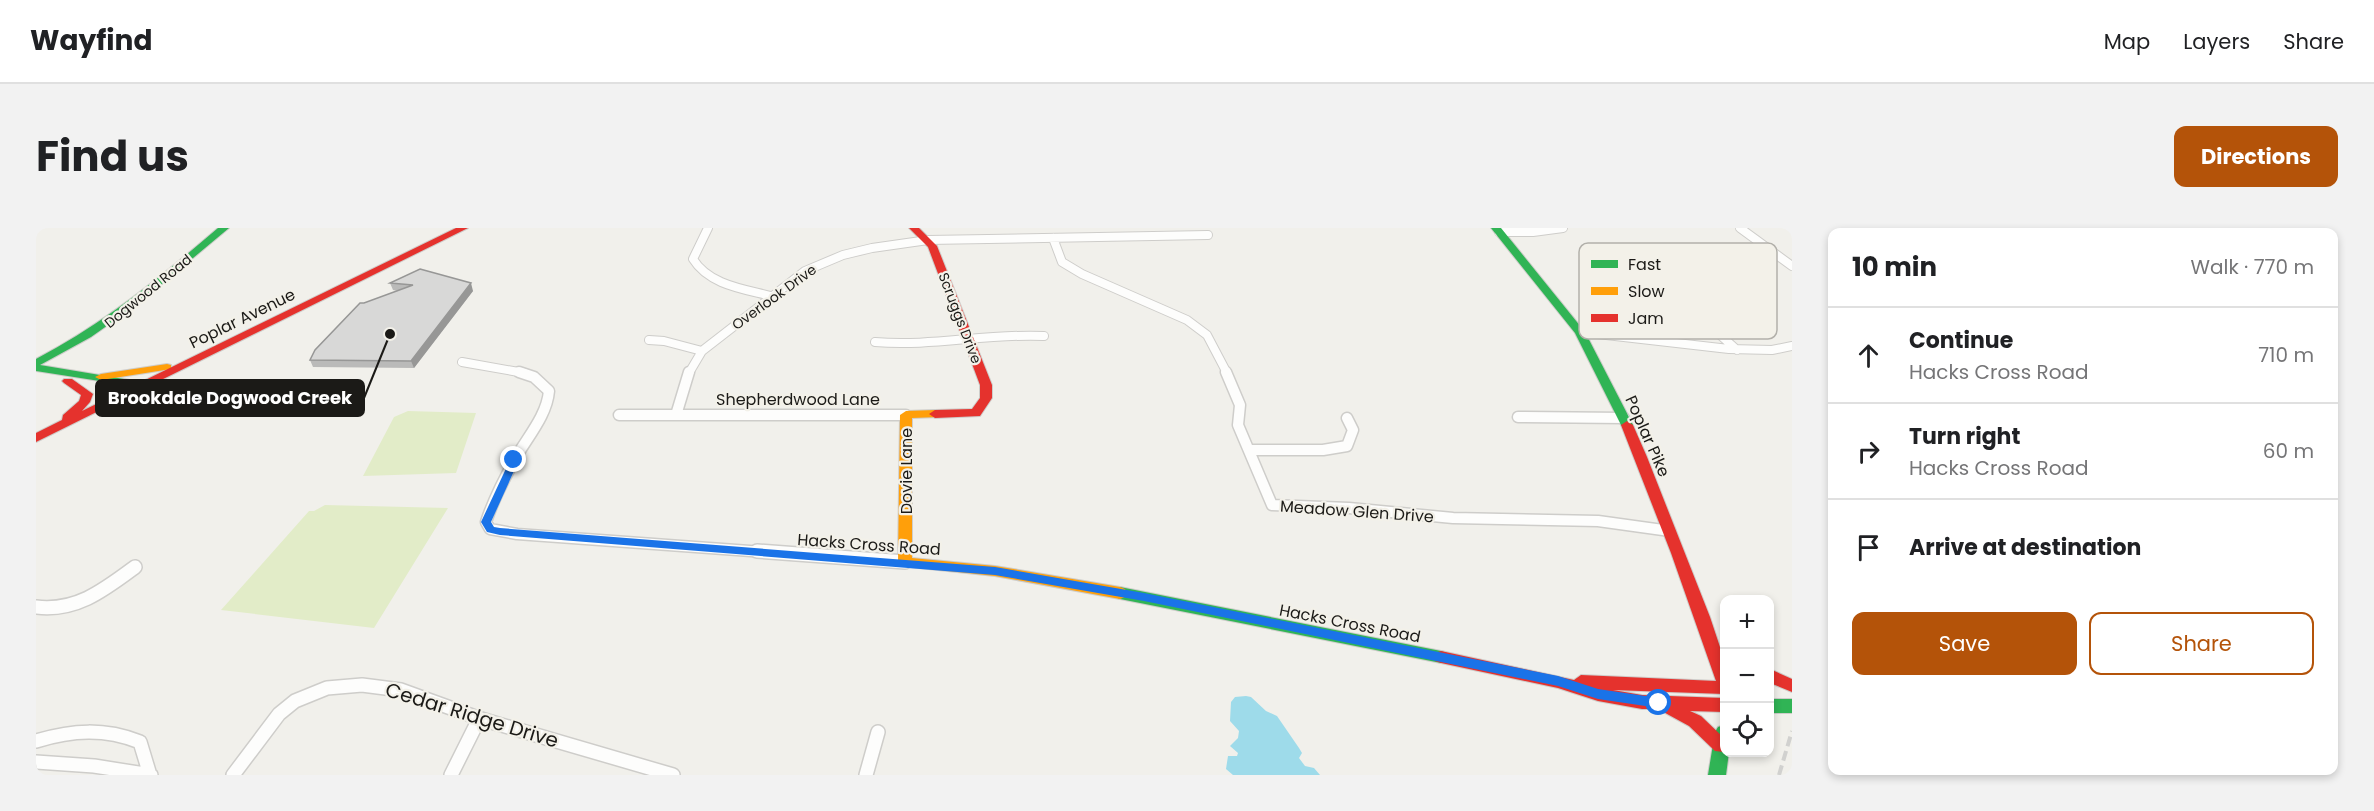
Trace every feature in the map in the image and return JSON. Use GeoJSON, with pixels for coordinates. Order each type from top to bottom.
{"type":"FeatureCollection","features":[{"type":"Feature","properties":{"kind":"street","name":"Dogwood Road"},"geometry":{"type":"LineString","coordinates":[[36,363],[63,351],[110,324],[224,228]]}},
{"type":"Feature","properties":{"kind":"street","name":"Poplar Avenue"},"geometry":{"type":"LineString","coordinates":[[36,438],[463,228]]}},
{"type":"Feature","properties":{"kind":"street"},"geometry":{"type":"LineString","coordinates":[[708,228],[693,259],[698,269],[708,277],[771,296]]}},
{"type":"Feature","properties":{"kind":"street","name":"Scruggs Drive"},"geometry":{"type":"LineString","coordinates":[[914,228],[928,240],[986,385],[986,398],[976,413]]}},
{"type":"Feature","properties":{"kind":"street"},"geometry":{"type":"LineString","coordinates":[[1497,230],[1533,232],[1563,228]]}},
{"type":"Feature","properties":{"kind":"street"},"geometry":{"type":"LineString","coordinates":[[1740,228],[1761,243]]}},
{"type":"Feature","properties":{"kind":"street","name":"Poplar Pike"},"geometry":{"type":"LineString","coordinates":[[1497,230],[1579,331]]}},
{"type":"Feature","properties":{"kind":"street","name":"Overlook Drive"},"geometry":{"type":"LineString","coordinates":[[675,415],[689,372],[702,351],[805,271],[843,255],[872,248],[928,240],[1053,238],[1162,232],[1208,235]]}},
{"type":"Feature","properties":{"kind":"street","name":"Meadow Glen Drive"},"geometry":{"type":"LineString","coordinates":[[1053,238],[1062,262],[1082,274],[1187,320],[1207,335],[1219,356],[1240,405],[1238,421],[1270,502],[1276,506],[1349,508],[1453,518],[1598,521],[1670,531]]}},
{"type":"Feature","properties":{"kind":"street"},"geometry":{"type":"LineString","coordinates":[[1777,255],[1792,266]]}},
{"type":"Feature","properties":{"kind":"street"},"geometry":{"type":"LineString","coordinates":[[875,342],[908,343],[1017,333],[1044,336]]}},
{"type":"Feature","properties":{"kind":"street","name":"Poplar Pike"},"geometry":{"type":"LineString","coordinates":[[1584,339],[1624,417],[1670,531],[1720,667]]}},
{"type":"Feature","properties":{"kind":"street"},"geometry":{"type":"LineString","coordinates":[[1648,339],[1711,350],[1773,350],[1792,346]]}},
{"type":"Feature","properties":{"kind":"street"},"geometry":{"type":"LineString","coordinates":[[1724,339],[1737,350]]}},
{"type":"Feature","properties":{"kind":"street"},"geometry":{"type":"LineString","coordinates":[[650,340],[664,341],[702,351]]}},
{"type":"Feature","properties":{"kind":"street"},"geometry":{"type":"LineString","coordinates":[[100,377],[143,372],[195,360]]}},
{"type":"Feature","properties":{"kind":"street","name":"Hacks Cross Road"},"geometry":{"type":"LineString","coordinates":[[462,362],[530,375],[548,388],[550,397],[514,460],[489,512],[486,522],[490,529],[516,534],[905,562],[995,571],[1057,580],[1558,681],[1598,694],[1659,703],[1720,705]]}},
{"type":"Feature","properties":{"kind":"street"},"geometry":{"type":"LineString","coordinates":[[36,368],[133,384],[136,390]]}},
{"type":"Feature","properties":{"kind":"street"},"geometry":{"type":"LineString","coordinates":[[36,379],[136,390]]}},
{"type":"Feature","properties":{"kind":"street"},"geometry":{"type":"LineString","coordinates":[[52,430],[84,402],[87,394],[68,381]]}},
{"type":"Feature","properties":{"kind":"street","name":"Shepherdwood Lane"},"geometry":{"type":"LineString","coordinates":[[619,415],[976,413]]}},
{"type":"Feature","properties":{"kind":"street","name":"Dovie Lane"},"geometry":{"type":"LineString","coordinates":[[905,562],[906,415]]}},
{"type":"Feature","properties":{"kind":"street"},"geometry":{"type":"LineString","coordinates":[[1518,417],[1624,417]]}},
{"type":"Feature","properties":{"kind":"street"},"geometry":{"type":"LineString","coordinates":[[1249,450],[1323,450],[1347,446],[1353,430],[1347,418]]}},
{"type":"Feature","properties":{"kind":"street"},"geometry":{"type":"LineString","coordinates":[[36,607],[54,609],[81,603],[98,594],[135,567]]}},
{"type":"Feature","properties":{"kind":"street"},"geometry":{"type":"LineString","coordinates":[[1708,632],[1720,643]]}},
{"type":"Feature","properties":{"kind":"street"},"geometry":{"type":"LineString","coordinates":[[1774,678],[1792,686]]}},
{"type":"Feature","properties":{"kind":"street","name":"Hacks Cross Road"},"geometry":{"type":"LineString","coordinates":[[1558,681],[1720,688]]}},
{"type":"Feature","properties":{"kind":"street","name":"Cedar Ridge Drive"},"geometry":{"type":"LineString","coordinates":[[233,775],[248,760],[286,706],[309,694],[332,687],[372,685],[402,690],[478,718],[673,775]]}},
{"type":"Feature","properties":{"kind":"street"},"geometry":{"type":"LineString","coordinates":[[1774,686],[1792,686]]}},
{"type":"Feature","properties":{"kind":"street"},"geometry":{"type":"LineString","coordinates":[[1659,703],[1695,721],[1720,745]]}},
{"type":"Feature","properties":{"kind":"street"},"geometry":{"type":"LineString","coordinates":[[1774,706],[1792,706]]}},
{"type":"Feature","properties":{"kind":"street"},"geometry":{"type":"LineString","coordinates":[[452,775],[478,718]]}},
{"type":"Feature","properties":{"kind":"street"},"geometry":{"type":"LineString","coordinates":[[36,741],[58,734],[90,729],[117,732],[140,742],[150,775],[95,764],[36,762]]}},
{"type":"Feature","properties":{"kind":"street"},"geometry":{"type":"LineString","coordinates":[[866,775],[878,732]]}},
{"type":"Feature","properties":{"kind":"street"},"geometry":{"type":"LineString","coordinates":[[1717,775],[1720,753]]}},
{"type":"Feature","properties":{"kind":"green space"},"geometry":{"type":"Polygon","coordinates":[[[408,411],[476,413],[456,473],[363,476],[394,417],[408,411]]]}},
{"type":"Feature","properties":{"kind":"green space"},"geometry":{"type":"Polygon","coordinates":[[[325,505],[448,508],[374,628],[221,610],[309,511],[325,505]]]}},
{"type":"Feature","properties":{"kind":"water"},"geometry":{"type":"Polygon","coordinates":[[[1235,697],[1251,697],[1266,711],[1277,716],[1302,753],[1299,758],[1305,766],[1314,768],[1320,775],[1233,775],[1226,769],[1228,756],[1237,756],[1238,753],[1230,746],[1238,738],[1239,731],[1230,721],[1231,702],[1235,697]]]}},
{"type":"Feature","properties":{"kind":"building"},"geometry":{"type":"Polygon","coordinates":[[[420,269],[471,283],[411,361],[310,360],[315,350],[360,303],[413,285],[390,283],[420,269]]]}},
{"type":"Feature","properties":{"kind":"railway"},"geometry":{"type":"LineString","coordinates":[[1779,775],[1792,731]]}},
{"type":"Feature","properties":{"kind":"traffic: fast"},"geometry":{"type":"LineString","coordinates":[[36,363],[62,350],[111,319],[157,285],[224,228]]}},
{"type":"Feature","properties":{"kind":"traffic: fast"},"geometry":{"type":"LineString","coordinates":[[1496,228],[1579,331]]}},
{"type":"Feature","properties":{"kind":"traffic: fast"},"geometry":{"type":"LineString","coordinates":[[1584,339],[1627,425]]}},
{"type":"Feature","properties":{"kind":"traffic: fast"},"geometry":{"type":"LineString","coordinates":[[36,368],[126,382],[133,384],[136,390]]}},
{"type":"Feature","properties":{"kind":"traffic: fast"},"geometry":{"type":"LineString","coordinates":[[1120,593],[1441,657]]}},
{"type":"Feature","properties":{"kind":"traffic: fast"},"geometry":{"type":"LineString","coordinates":[[1774,706],[1792,706]]}},
{"type":"Feature","properties":{"kind":"traffic: fast"},"geometry":{"type":"LineString","coordinates":[[1717,775],[1720,757]]}},
{"type":"Feature","properties":{"kind":"traffic: slow"},"geometry":{"type":"LineString","coordinates":[[101,377],[167,367]]}},
{"type":"Feature","properties":{"kind":"traffic: slow"},"geometry":{"type":"LineString","coordinates":[[935,414],[906,415],[905,562],[995,571],[1120,593]]}},
{"type":"Feature","properties":{"kind":"traffic: jam"},"geometry":{"type":"LineString","coordinates":[[36,438],[463,228]]}},
{"type":"Feature","properties":{"kind":"traffic: jam"},"geometry":{"type":"LineString","coordinates":[[914,228],[932,246],[986,385],[986,398],[976,413],[935,414]]}},
{"type":"Feature","properties":{"kind":"traffic: jam"},"geometry":{"type":"LineString","coordinates":[[67,418],[84,402],[87,394],[68,381]]}},
{"type":"Feature","properties":{"kind":"traffic: jam"},"geometry":{"type":"LineString","coordinates":[[1627,425],[1678,553],[1720,670]]}},
{"type":"Feature","properties":{"kind":"traffic: jam"},"geometry":{"type":"LineString","coordinates":[[1441,657],[1558,681],[1598,694],[1642,702],[1720,705]]}},
{"type":"Feature","properties":{"kind":"traffic: jam"},"geometry":{"type":"LineString","coordinates":[[1774,678],[1791,686]]}},
{"type":"Feature","properties":{"kind":"traffic: jam"},"geometry":{"type":"LineString","coordinates":[[1581,682],[1720,688]]}},
{"type":"Feature","properties":{"kind":"traffic: jam"},"geometry":{"type":"LineString","coordinates":[[1665,706],[1695,721],[1720,745]]}},
{"type":"Feature","properties":{"kind":"place","name":"Brookdale Dogwood Creek"},"geometry":{"type":"Point","coordinates":[390,334]}},
{"type":"Feature","properties":{"kind":"route"},"geometry":{"type":"LineString","coordinates":[[514,460],[486,522],[490,529],[500,532],[934,565],[1057,580],[1558,681],[1598,694],[1659,703]]}}]}
